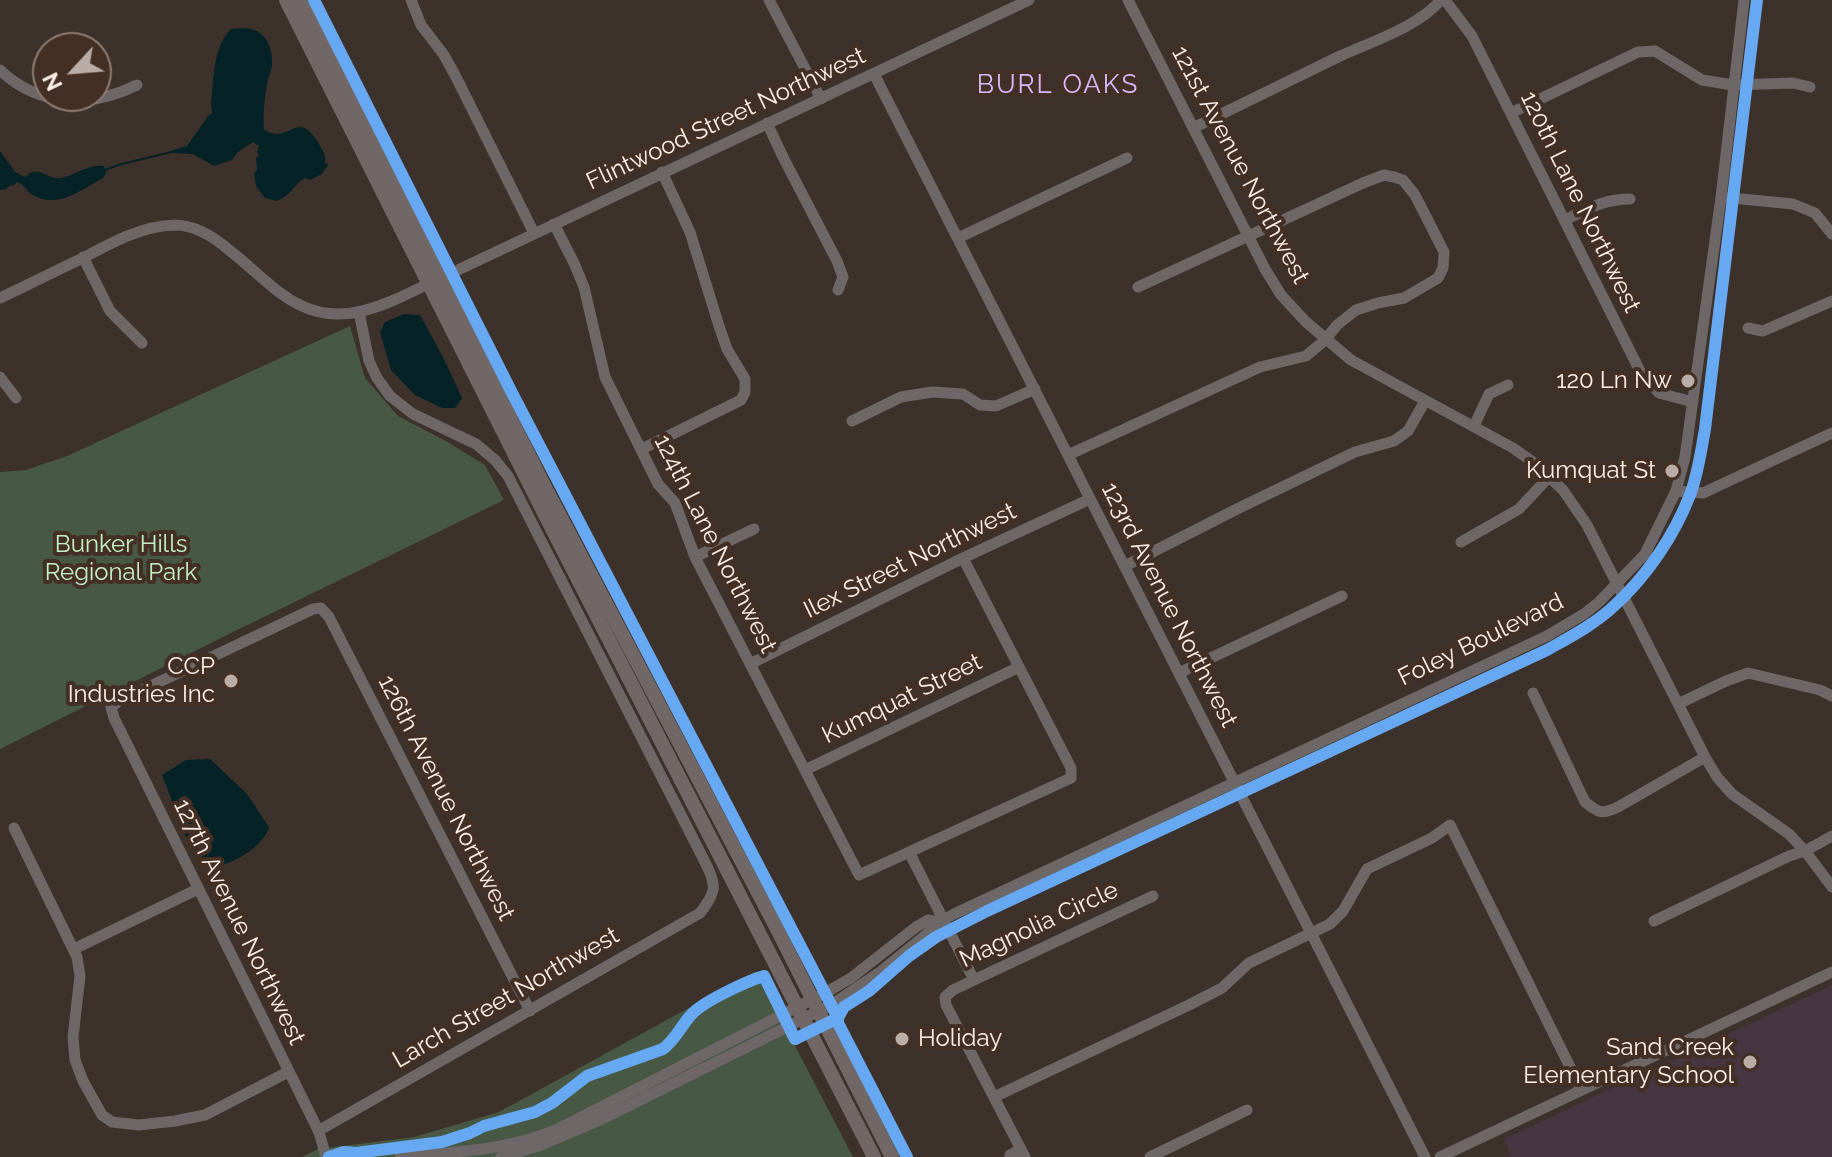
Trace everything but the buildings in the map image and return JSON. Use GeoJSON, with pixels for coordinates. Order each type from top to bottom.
{"type":"FeatureCollection","features":[{"type":"Feature","properties":{"kind":"main road"},"geometry":{"type":"LineString","coordinates":[[286,0],[777,929],[892,1157]]}},
{"type":"Feature","properties":{"kind":"main road"},"geometry":{"type":"LineString","coordinates":[[300,0],[436,281],[541,508],[874,1157]]}},
{"type":"Feature","properties":{"kind":"street"},"geometry":{"type":"LineString","coordinates":[[411,0],[421,25],[456,77],[534,233]]}},
{"type":"Feature","properties":{"kind":"street"},"geometry":{"type":"LineString","coordinates":[[769,0],[821,99]]}},
{"type":"Feature","properties":{"kind":"street","name":"Flintwood Street Northwest"},"geometry":{"type":"LineString","coordinates":[[0,298],[117,240],[152,228],[178,225],[209,234],[278,291],[303,307],[326,313],[359,312],[382,306],[1029,0]]}},
{"type":"Feature","properties":{"kind":"street","name":"121st Avenue Northwest"},"geometry":{"type":"LineString","coordinates":[[1128,0],[1248,237],[1281,295],[1325,340],[1351,360],[1523,455],[1563,490],[1587,525],[1717,777],[1732,794],[1789,834],[1832,887]]}},
{"type":"Feature","properties":{"kind":"street"},"geometry":{"type":"LineString","coordinates":[[1193,128],[1408,25],[1443,0]]}},
{"type":"Feature","properties":{"kind":"street","name":"120th Lane Northwest"},"geometry":{"type":"LineString","coordinates":[[1443,0],[1472,36],[1645,379],[1659,393],[1693,402]]}},
{"type":"Feature","properties":{"kind":"street","name":"Foley Boulevard"},"geometry":{"type":"LineString","coordinates":[[800,1012],[851,993],[941,921],[1547,636],[1584,614],[1645,554],[1676,491],[1685,457],[1721,197],[1744,0]]}},
{"type":"Feature","properties":{"kind":"street"},"geometry":{"type":"LineString","coordinates":[[1511,113],[1638,52],[1655,51],[1702,80],[1733,85],[1793,83],[1810,87]]}},
{"type":"Feature","properties":{"kind":"street"},"geometry":{"type":"LineString","coordinates":[[0,70],[12,82],[55,100],[83,101],[123,92],[137,85]]}},
{"type":"Feature","properties":{"kind":"street","name":"123rd Avenue Northwest"},"geometry":{"type":"LineString","coordinates":[[874,74],[1425,1157]]}},
{"type":"Feature","properties":{"kind":"street"},"geometry":{"type":"LineString","coordinates":[[767,123],[837,261],[843,277],[838,290]]}},
{"type":"Feature","properties":{"kind":"street"},"geometry":{"type":"LineString","coordinates":[[958,238],[1127,158]]}},
{"type":"Feature","properties":{"kind":"street"},"geometry":{"type":"LineString","coordinates":[[642,449],[741,400],[745,392],[745,379],[727,349],[690,232],[662,172]]}},
{"type":"Feature","properties":{"kind":"street"},"geometry":{"type":"LineString","coordinates":[[1068,455],[1260,367],[1306,356],[1356,310],[1404,298],[1438,278],[1443,268],[1444,252],[1415,195],[1403,180],[1384,175],[1138,287]]}},
{"type":"Feature","properties":{"kind":"street"},"geometry":{"type":"LineString","coordinates":[[1721,197],[1793,204],[1815,213],[1832,234]]}},
{"type":"Feature","properties":{"kind":"street"},"geometry":{"type":"LineString","coordinates":[[1565,220],[1613,199],[1630,199]]}},
{"type":"Feature","properties":{"kind":"street","name":"124th Lane Northwest"},"geometry":{"type":"LineString","coordinates":[[554,224],[584,287],[605,377],[658,484],[675,503],[695,557],[859,875],[910,854]]}},
{"type":"Feature","properties":{"kind":"street"},"geometry":{"type":"LineString","coordinates":[[83,257],[110,311],[142,343]]}},
{"type":"Feature","properties":{"kind":"street"},"geometry":{"type":"LineString","coordinates":[[1748,328],[1763,331],[1832,301]]}},
{"type":"Feature","properties":{"kind":"street","name":"Larch Street Northwest"},"geometry":{"type":"LineString","coordinates":[[318,1131],[700,913],[711,899],[715,885],[508,476],[476,444],[413,414],[390,396],[369,361],[359,312]]}},
{"type":"Feature","properties":{"kind":"street"},"geometry":{"type":"LineString","coordinates":[[0,377],[16,398]]}},
{"type":"Feature","properties":{"kind":"street"},"geometry":{"type":"LineString","coordinates":[[1474,426],[1489,394],[1508,385]]}},
{"type":"Feature","properties":{"kind":"street"},"geometry":{"type":"LineString","coordinates":[[852,421],[901,397],[932,392],[963,394],[980,405],[996,406],[1035,389]]}},
{"type":"Feature","properties":{"kind":"street"},"geometry":{"type":"LineString","coordinates":[[1125,566],[1355,452],[1394,441],[1408,431],[1425,401]]}},
{"type":"Feature","properties":{"kind":"street"},"geometry":{"type":"LineString","coordinates":[[1676,491],[1703,493],[1832,433]]}},
{"type":"Feature","properties":{"kind":"street"},"geometry":{"type":"LineString","coordinates":[[1461,542],[1519,509],[1548,478]]}},
{"type":"Feature","properties":{"kind":"street","name":"Ilex Street Northwest"},"geometry":{"type":"LineString","coordinates":[[750,664],[1090,499]]}},
{"type":"Feature","properties":{"kind":"street"},"geometry":{"type":"LineString","coordinates":[[695,557],[754,529]]}},
{"type":"Feature","properties":{"kind":"street"},"geometry":{"type":"LineString","coordinates":[[963,558],[1071,768],[1071,778],[910,854],[941,921],[974,980]]}},
{"type":"Feature","properties":{"kind":"street"},"geometry":{"type":"LineString","coordinates":[[1179,673],[1342,596]]}},
{"type":"Feature","properties":{"kind":"street","name":"126th Avenue Northwest"},"geometry":{"type":"LineString","coordinates":[[111,707],[313,609],[321,608],[329,617],[530,1011]]}},
{"type":"Feature","properties":{"kind":"street","name":"Kumquat Street"},"geometry":{"type":"LineString","coordinates":[[805,770],[1019,667]]}},
{"type":"Feature","properties":{"kind":"street"},"geometry":{"type":"LineString","coordinates":[[1678,704],[1748,673],[1820,690],[1832,696]]}},
{"type":"Feature","properties":{"kind":"street"},"geometry":{"type":"LineString","coordinates":[[1533,693],[1585,802],[1599,812],[1618,807],[1705,757]]}},
{"type":"Feature","properties":{"kind":"street","name":"127th Avenue Northwest"},"geometry":{"type":"LineString","coordinates":[[111,707],[318,1131],[326,1157]]}},
{"type":"Feature","properties":{"kind":"street"},"geometry":{"type":"LineString","coordinates":[[1019,1154],[994,1097],[1200,1000],[1222,988],[1249,963],[1330,924],[1343,911],[1367,869],[1432,838],[1450,825],[1581,1089]]}},
{"type":"Feature","properties":{"kind":"street"},"geometry":{"type":"LineString","coordinates":[[14,828],[74,949],[80,976],[73,1037],[75,1060],[102,1115],[112,1122],[139,1125],[205,1115],[288,1072]]}},
{"type":"Feature","properties":{"kind":"street"},"geometry":{"type":"LineString","coordinates":[[1654,921],[1832,836]]}},
{"type":"Feature","properties":{"kind":"street"},"geometry":{"type":"LineString","coordinates":[[74,949],[198,889]]}},
{"type":"Feature","properties":{"kind":"street","name":"Magnolia Circle"},"geometry":{"type":"LineString","coordinates":[[994,1097],[946,1005],[945,997],[953,990],[1153,896]]}},
{"type":"Feature","properties":{"kind":"street"},"geometry":{"type":"LineString","coordinates":[[1440,1157],[1832,972]]}},
{"type":"Feature","properties":{"kind":"street"},"geometry":{"type":"LineString","coordinates":[[400,1157],[487,1149],[539,1136],[800,1012]]}},
{"type":"Feature","properties":{"kind":"street"},"geometry":{"type":"LineString","coordinates":[[501,1157],[527,1151],[574,1132],[800,1012]]}},
{"type":"Feature","properties":{"kind":"street"},"geometry":{"type":"LineString","coordinates":[[1150,1157],[1247,1110]]}},
{"type":"Feature","properties":{"kind":"shaded area","name":"Sand Creek Elementary School"},"geometry":{"type":"Polygon","coordinates":[[[1832,985],[1832,1157],[1512,1157],[1504,1139],[1832,985]]]}},
{"type":"Feature","properties":{"kind":"green space","name":"Bunker Hills Regional Park"},"geometry":{"type":"Polygon","coordinates":[[[350,326],[365,378],[398,416],[485,465],[504,500],[0,749],[0,472],[26,470],[67,456],[350,326]]]}},
{"type":"Feature","properties":{"kind":"green space"},"geometry":{"type":"Polygon","coordinates":[[[756,971],[853,1157],[302,1157],[318,1149],[414,1137],[499,1112],[756,971]]]}},
{"type":"Feature","properties":{"kind":"water"},"geometry":{"type":"Polygon","coordinates":[[[246,28],[259,32],[271,52],[272,66],[264,101],[264,130],[281,134],[304,128],[319,144],[328,165],[322,174],[310,180],[305,178],[277,201],[265,198],[256,186],[254,173],[257,170],[259,146],[253,142],[232,160],[214,166],[193,154],[170,151],[187,146],[212,113],[214,75],[220,45],[231,29],[246,28]]]}},
{"type":"Feature","properties":{"kind":"water"},"geometry":{"type":"Polygon","coordinates":[[[0,151],[15,172],[25,177],[39,172],[61,178],[98,166],[104,166],[106,173],[103,178],[77,193],[59,199],[50,200],[31,194],[17,182],[0,190],[0,151]]]}},
{"type":"Feature","properties":{"kind":"water"},"geometry":{"type":"Polygon","coordinates":[[[404,314],[420,315],[445,361],[462,398],[455,408],[442,408],[415,395],[391,370],[380,332],[385,322],[404,314]]]}},
{"type":"Feature","properties":{"kind":"water"},"geometry":{"type":"Polygon","coordinates":[[[210,759],[247,794],[269,827],[260,842],[245,854],[226,864],[209,867],[186,837],[162,775],[186,760],[210,759]]]}},
{"type":"Feature","properties":{"kind":"waterway"},"geometry":{"type":"LineString","coordinates":[[105,170],[171,152]]}},
{"type":"Feature","properties":{"kind":"cycle path"},"geometry":{"type":"LineString","coordinates":[[314,0],[511,391],[838,1018],[907,1157]]}},
{"type":"Feature","properties":{"kind":"cycle path"},"geometry":{"type":"LineString","coordinates":[[329,1157],[344,1152],[442,1142],[535,1112],[587,1076],[663,1049],[687,1019],[705,1004],[764,976],[795,1039],[838,1018],[844,1007],[869,991],[936,937],[1547,650],[1607,613],[1638,582],[1668,540],[1693,487],[1697,471],[1705,429],[1757,0]]}},
{"type":"Feature","properties":{"kind":"place","name":"120 Ln Nw"},"geometry":{"type":"Point","coordinates":[1688,381]}},
{"type":"Feature","properties":{"kind":"place","name":"Kumquat St"},"geometry":{"type":"Point","coordinates":[1672,471]}},
{"type":"Feature","properties":{"kind":"place","name":"CCP Industries Inc"},"geometry":{"type":"Point","coordinates":[231,681]}},
{"type":"Feature","properties":{"kind":"place","name":"Holiday"},"geometry":{"type":"Point","coordinates":[902,1039]}},
{"type":"Feature","properties":{"kind":"place","name":"Sand Creek Elementary School"},"geometry":{"type":"Point","coordinates":[1750,1062]}},
{"type":"Feature","properties":{"kind":"district","name":"BURL OAKS"},"geometry":{"type":"Point","coordinates":[1058,85]}}]}
